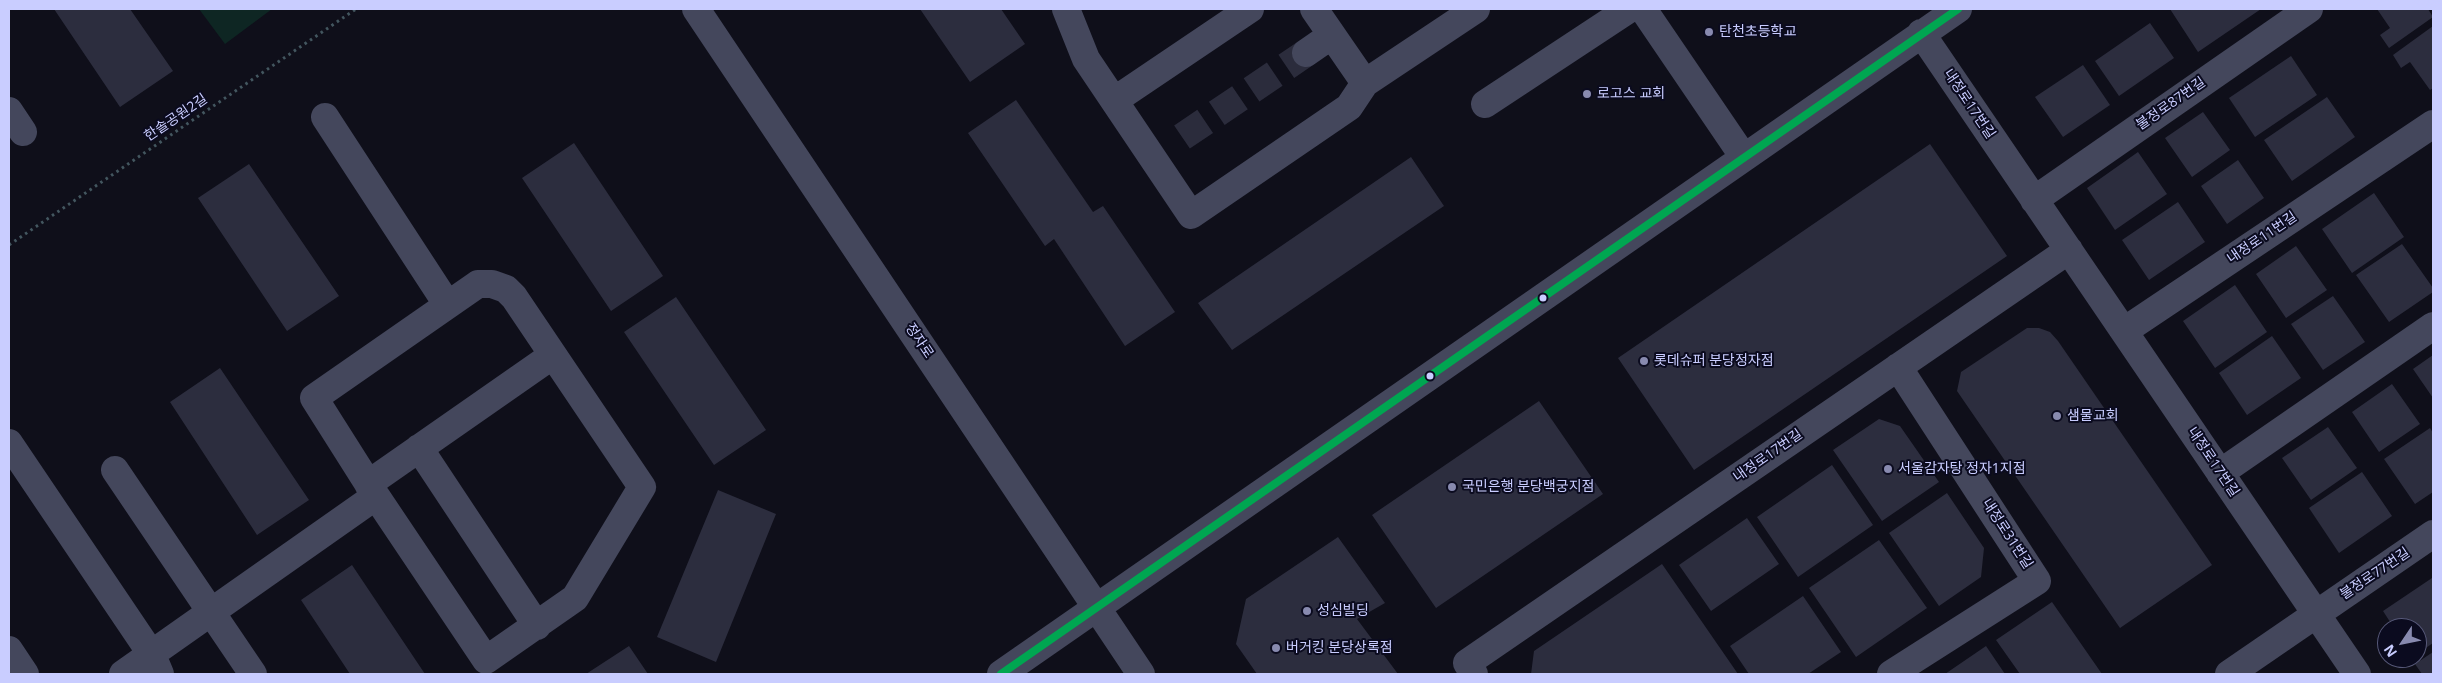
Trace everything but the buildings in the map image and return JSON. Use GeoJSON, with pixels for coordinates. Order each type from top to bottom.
{"type":"FeatureCollection","features":[{"type":"Feature","properties":{"kind":"street","name":"정자로"},"geometry":{"type":"LineString","coordinates":[[696,9],[1141,674]]}},
{"type":"Feature","properties":{"kind":"street"},"geometry":{"type":"LineString","coordinates":[[1115,100],[1250,9]]}},
{"type":"Feature","properties":{"kind":"street"},"geometry":{"type":"LineString","coordinates":[[1314,9],[1365,83]]}},
{"type":"Feature","properties":{"kind":"street"},"geometry":{"type":"LineString","coordinates":[[1070,10],[1086,59],[1191,215],[1349,107],[1365,83],[1476,9]]}},
{"type":"Feature","properties":{"kind":"street"},"geometry":{"type":"LineString","coordinates":[[1485,104],[1629,9]]}},
{"type":"Feature","properties":{"kind":"street"},"geometry":{"type":"LineString","coordinates":[[1643,9],[1743,156]]}},
{"type":"Feature","properties":{"kind":"street"},"geometry":{"type":"LineString","coordinates":[[1001,674],[1920,32],[1958,9]]}},
{"type":"Feature","properties":{"kind":"street","name":"불정로87번길"},"geometry":{"type":"LineString","coordinates":[[2034,200],[2309,9]]}},
{"type":"Feature","properties":{"kind":"street","name":"내정로17번길"},"geometry":{"type":"LineString","coordinates":[[1920,32],[2357,674]]}},
{"type":"Feature","properties":{"kind":"street"},"geometry":{"type":"LineString","coordinates":[[1306,53],[1332,35]]}},
{"type":"Feature","properties":{"kind":"street"},"geometry":{"type":"LineString","coordinates":[[325,117],[447,304]]}},
{"type":"Feature","properties":{"kind":"street","name":"내정로11번길"},"geometry":{"type":"LineString","coordinates":[[2124,331],[2433,124]]}},
{"type":"Feature","properties":{"kind":"street","name":"내정로17번길"},"geometry":{"type":"LineString","coordinates":[[1470,669],[1898,367],[2069,250]]}},
{"type":"Feature","properties":{"kind":"street"},"geometry":{"type":"LineString","coordinates":[[478,284],[492,284],[506,289],[514,296],[554,355],[642,487],[575,598],[486,660],[372,490],[314,398],[478,284]]}},
{"type":"Feature","properties":{"kind":"street"},"geometry":{"type":"LineString","coordinates":[[2220,472],[2433,326]]}},
{"type":"Feature","properties":{"kind":"street"},"geometry":{"type":"LineString","coordinates":[[123,674],[156,665],[211,612],[372,490],[418,448],[554,355]]}},
{"type":"Feature","properties":{"kind":"street","name":"내정로31번길"},"geometry":{"type":"LineString","coordinates":[[1892,674],[2037,581],[1898,367]]}},
{"type":"Feature","properties":{"kind":"street"},"geometry":{"type":"LineString","coordinates":[[9,443],[156,665]]}},
{"type":"Feature","properties":{"kind":"street"},"geometry":{"type":"LineString","coordinates":[[418,448],[537,626]]}},
{"type":"Feature","properties":{"kind":"street"},"geometry":{"type":"LineString","coordinates":[[115,470],[253,674]]}},
{"type":"Feature","properties":{"kind":"street","name":"불정로77번길"},"geometry":{"type":"LineString","coordinates":[[2228,674],[2433,534]]}},
{"type":"Feature","properties":{"kind":"street"},"geometry":{"type":"LineString","coordinates":[[9,650],[25,674]]}},
{"type":"Feature","properties":{"kind":"path","name":"한솔공원2길"},"geometry":{"type":"LineString","coordinates":[[9,245],[356,9]]}},
{"type":"Feature","properties":{"kind":"green space"},"geometry":{"type":"Polygon","coordinates":[[[199,9],[272,9],[225,44],[199,9]]]}},
{"type":"Feature","properties":{"kind":"tunnel"},"geometry":{"type":"LineString","coordinates":[[1182,137],[1306,53]]}},
{"type":"Feature","properties":{"kind":"transit line"},"geometry":{"type":"LineString","coordinates":[[1001,674],[1958,9]]}},
{"type":"Feature","properties":{"kind":"place","name":"탄천초등학교"},"geometry":{"type":"Point","coordinates":[1709,32]}},
{"type":"Feature","properties":{"kind":"place","name":"로고스 교회"},"geometry":{"type":"Point","coordinates":[1587,94]}},
{"type":"Feature","properties":{"kind":"place","name":"롯데슈퍼 분당정자점"},"geometry":{"type":"Point","coordinates":[1644,361]}},
{"type":"Feature","properties":{"kind":"place","name":"샘물교회"},"geometry":{"type":"Point","coordinates":[2057,416]}},
{"type":"Feature","properties":{"kind":"place","name":"서울감자탕 정자1지점"},"geometry":{"type":"Point","coordinates":[1888,469]}},
{"type":"Feature","properties":{"kind":"place","name":"국민은행 분당백궁지점"},"geometry":{"type":"Point","coordinates":[1452,487]}},
{"type":"Feature","properties":{"kind":"place","name":"성심빌딩"},"geometry":{"type":"Point","coordinates":[1307,611]}},
{"type":"Feature","properties":{"kind":"place","name":"버거킹 분당상록점"},"geometry":{"type":"Point","coordinates":[1276,648]}}]}
